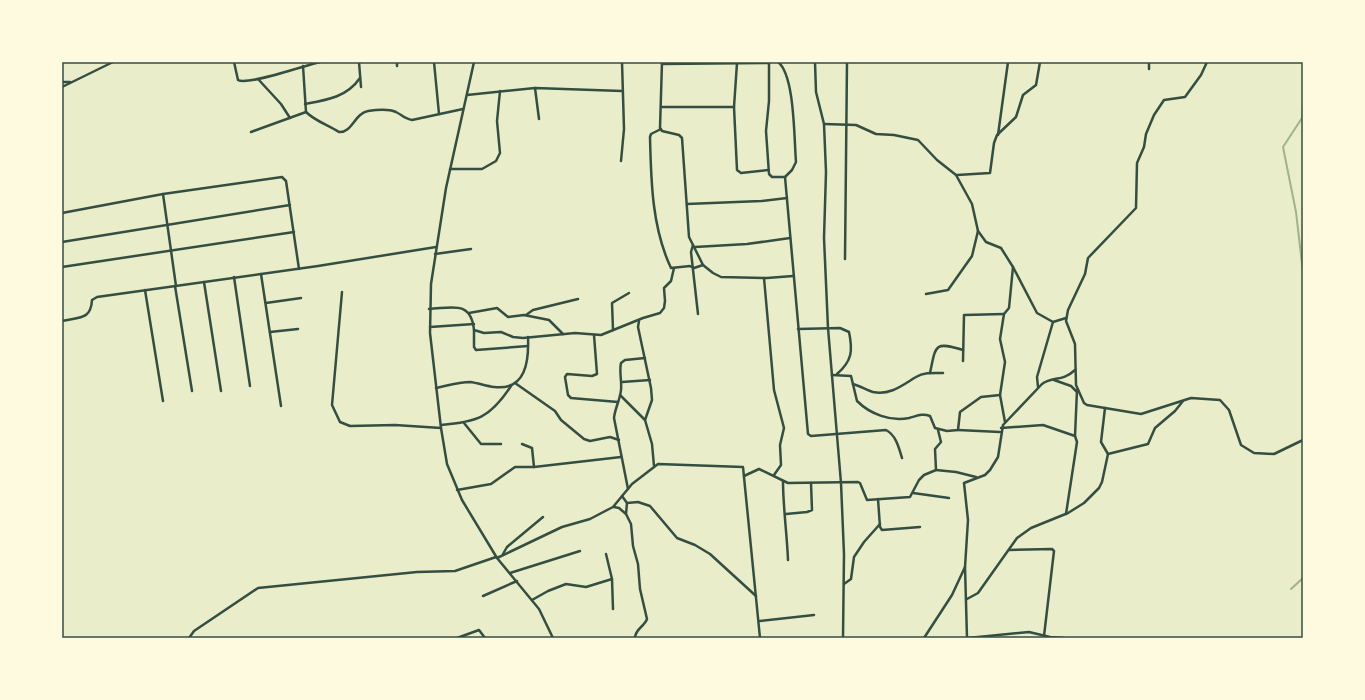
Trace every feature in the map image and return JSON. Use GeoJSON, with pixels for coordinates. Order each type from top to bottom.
{"type":"FeatureCollection","features":[{"type":"Feature","properties":{"kind":"street"},"geometry":{"type":"LineString","coordinates":[[62,87],[113,62]]}},
{"type":"Feature","properties":{"kind":"street"},"geometry":{"type":"LineString","coordinates":[[234,62],[239,82],[258,79],[320,62]]}},
{"type":"Feature","properties":{"kind":"street"},"geometry":{"type":"LineString","coordinates":[[359,62],[360,88]]}},
{"type":"Feature","properties":{"kind":"street"},"geometry":{"type":"LineString","coordinates":[[434,62],[439,114]]}},
{"type":"Feature","properties":{"kind":"street"},"geometry":{"type":"LineString","coordinates":[[474,62],[450,169],[436,247],[429,309],[441,426],[447,464],[457,490],[475,524],[496,557],[517,581],[544,617],[553,638]]}},
{"type":"Feature","properties":{"kind":"street"},"geometry":{"type":"LineString","coordinates":[[621,162],[624,129],[622,62]]}},
{"type":"Feature","properties":{"kind":"street"},"geometry":{"type":"LineString","coordinates":[[660,129],[662,107],[662,63],[737,64],[769,62],[769,98],[766,127],[768,170],[771,176],[785,177],[792,170],[796,162],[790,83],[783,66],[778,62]]}},
{"type":"Feature","properties":{"kind":"street"},"geometry":{"type":"LineString","coordinates":[[815,62],[816,92],[824,124],[826,172],[824,238],[828,328],[841,483],[844,584],[843,638]]}},
{"type":"Feature","properties":{"kind":"street"},"geometry":{"type":"LineString","coordinates":[[845,259],[845,125],[847,62]]}},
{"type":"Feature","properties":{"kind":"street"},"geometry":{"type":"LineString","coordinates":[[998,135],[1008,62]]}},
{"type":"Feature","properties":{"kind":"street"},"geometry":{"type":"LineString","coordinates":[[956,175],[990,173],[994,143],[998,135],[1015,118],[1023,95],[1036,85],[1040,62]]}},
{"type":"Feature","properties":{"kind":"street"},"geometry":{"type":"LineString","coordinates":[[1149,62],[1149,70]]}},
{"type":"Feature","properties":{"kind":"street"},"geometry":{"type":"LineString","coordinates":[[1066,514],[1077,442],[1075,436],[1077,390],[1075,344],[1067,317],[1069,308],[1085,274],[1088,258],[1136,208],[1137,164],[1154,115],[1164,100],[1185,97],[1201,75],[1207,62]]}},
{"type":"Feature","properties":{"kind":"street"},"geometry":{"type":"LineString","coordinates":[[737,64],[734,107],[738,171],[741,173],[768,170]]}},
{"type":"Feature","properties":{"kind":"street"},"geometry":{"type":"LineString","coordinates":[[303,66],[306,112],[311,117],[342,132],[347,130],[360,114],[367,111],[396,112],[407,119],[412,120],[463,108]]}},
{"type":"Feature","properties":{"kind":"street"},"geometry":{"type":"LineString","coordinates":[[305,104],[328,100],[344,93],[354,87],[360,78]]}},
{"type":"Feature","properties":{"kind":"street"},"geometry":{"type":"LineString","coordinates":[[258,79],[281,104],[290,118]]}},
{"type":"Feature","properties":{"kind":"street"},"geometry":{"type":"LineString","coordinates":[[62,82],[70,82]]}},
{"type":"Feature","properties":{"kind":"street"},"geometry":{"type":"LineString","coordinates":[[467,94],[535,88],[622,91]]}},
{"type":"Feature","properties":{"kind":"street"},"geometry":{"type":"LineString","coordinates":[[535,88],[539,119]]}},
{"type":"Feature","properties":{"kind":"street"},"geometry":{"type":"LineString","coordinates":[[450,169],[482,169],[496,161],[500,153],[497,121],[500,91]]}},
{"type":"Feature","properties":{"kind":"street"},"geometry":{"type":"LineString","coordinates":[[662,107],[734,107]]}},
{"type":"Feature","properties":{"kind":"street"},"geometry":{"type":"LineString","coordinates":[[251,132],[306,112]]}},
{"type":"Feature","properties":{"kind":"street"},"geometry":{"type":"LineString","coordinates":[[824,124],[856,125],[876,134],[894,135],[918,140],[937,160],[956,175],[972,204],[978,231],[986,242],[1001,249],[1013,267],[1037,314],[1053,322],[1067,317]]}},
{"type":"Feature","properties":{"kind":"street"},"geometry":{"type":"LineString","coordinates":[[703,265],[694,268],[690,266],[671,267],[660,241],[651,175],[650,135],[660,129],[679,135],[682,138],[689,237],[703,265],[721,277],[764,278],[793,276]]}},
{"type":"Feature","properties":{"kind":"street"},"geometry":{"type":"LineString","coordinates":[[62,213],[164,194],[282,177],[286,181],[299,268]]}},
{"type":"Feature","properties":{"kind":"street"},"geometry":{"type":"LineString","coordinates":[[785,177],[808,434],[811,436],[837,432],[888,430],[898,444],[902,458]]}},
{"type":"Feature","properties":{"kind":"street"},"geometry":{"type":"LineString","coordinates":[[164,194],[175,286],[192,391]]}},
{"type":"Feature","properties":{"kind":"street"},"geometry":{"type":"LineString","coordinates":[[687,204],[761,201],[787,198]]}},
{"type":"Feature","properties":{"kind":"street"},"geometry":{"type":"LineString","coordinates":[[62,242],[290,205]]}},
{"type":"Feature","properties":{"kind":"street"},"geometry":{"type":"LineString","coordinates":[[926,294],[948,289],[972,256],[978,231]]}},
{"type":"Feature","properties":{"kind":"street"},"geometry":{"type":"LineString","coordinates":[[62,267],[171,252],[294,232]]}},
{"type":"Feature","properties":{"kind":"street"},"geometry":{"type":"LineString","coordinates":[[694,246],[747,244],[790,238]]}},
{"type":"Feature","properties":{"kind":"street"},"geometry":{"type":"LineString","coordinates":[[694,246],[691,252],[698,314]]}},
{"type":"Feature","properties":{"kind":"street"},"geometry":{"type":"LineString","coordinates":[[62,321],[88,314],[91,310],[92,300],[97,297],[436,247]]}},
{"type":"Feature","properties":{"kind":"street"},"geometry":{"type":"LineString","coordinates":[[435,254],[471,249]]}},
{"type":"Feature","properties":{"kind":"street"},"geometry":{"type":"LineString","coordinates":[[1005,422],[1000,395],[1005,362],[1000,339],[1004,314],[1008,308],[1013,267]]}},
{"type":"Feature","properties":{"kind":"street"},"geometry":{"type":"LineString","coordinates":[[474,330],[484,333],[495,331],[513,337],[564,334],[601,335],[660,313],[664,308],[666,301],[664,288],[671,281],[674,268]]}},
{"type":"Feature","properties":{"kind":"street"},"geometry":{"type":"LineString","coordinates":[[261,274],[281,406]]}},
{"type":"Feature","properties":{"kind":"street"},"geometry":{"type":"LineString","coordinates":[[234,277],[250,386]]}},
{"type":"Feature","properties":{"kind":"street"},"geometry":{"type":"LineString","coordinates":[[764,278],[774,390],[784,428],[780,445],[781,465],[774,475]]}},
{"type":"Feature","properties":{"kind":"street"},"geometry":{"type":"LineString","coordinates":[[204,282],[221,391]]}},
{"type":"Feature","properties":{"kind":"street"},"geometry":{"type":"LineString","coordinates":[[145,290],[163,401]]}},
{"type":"Feature","properties":{"kind":"street"},"geometry":{"type":"LineString","coordinates":[[342,292],[332,405],[340,422],[350,426],[441,426],[464,423],[482,418],[506,394],[511,386],[522,377],[529,357],[528,337]]}},
{"type":"Feature","properties":{"kind":"street"},"geometry":{"type":"LineString","coordinates":[[613,330],[612,303],[629,293]]}},
{"type":"Feature","properties":{"kind":"street"},"geometry":{"type":"LineString","coordinates":[[266,303],[301,298]]}},
{"type":"Feature","properties":{"kind":"street"},"geometry":{"type":"LineString","coordinates":[[526,316],[533,310],[578,299]]}},
{"type":"Feature","properties":{"kind":"street"},"geometry":{"type":"LineString","coordinates":[[429,309],[460,308],[470,313],[494,308],[500,309],[508,318],[526,316],[549,320],[564,334]]}},
{"type":"Feature","properties":{"kind":"street"},"geometry":{"type":"LineString","coordinates":[[470,313],[474,324],[474,347],[476,350],[528,346]]}},
{"type":"Feature","properties":{"kind":"street"},"geometry":{"type":"LineString","coordinates":[[963,361],[964,315],[1004,314]]}},
{"type":"Feature","properties":{"kind":"street"},"geometry":{"type":"LineString","coordinates":[[639,320],[638,326],[650,380],[652,400],[645,420]]}},
{"type":"Feature","properties":{"kind":"street"},"geometry":{"type":"LineString","coordinates":[[1038,387],[1037,377],[1053,322]]}},
{"type":"Feature","properties":{"kind":"street"},"geometry":{"type":"LineString","coordinates":[[430,327],[474,324]]}},
{"type":"Feature","properties":{"kind":"street"},"geometry":{"type":"LineString","coordinates":[[270,332],[298,328]]}},
{"type":"Feature","properties":{"kind":"street"},"geometry":{"type":"LineString","coordinates":[[798,329],[842,328],[849,333],[851,349],[849,362],[837,375]]}},
{"type":"Feature","properties":{"kind":"street"},"geometry":{"type":"LineString","coordinates":[[594,335],[597,374],[592,376],[567,374],[565,377],[568,395],[571,398],[618,402]]}},
{"type":"Feature","properties":{"kind":"street"},"geometry":{"type":"LineString","coordinates":[[930,373],[934,350],[937,347],[946,345],[963,350]]}},
{"type":"Feature","properties":{"kind":"street"},"geometry":{"type":"LineString","coordinates":[[628,489],[614,418],[622,382],[620,368],[622,362],[645,358]]}},
{"type":"Feature","properties":{"kind":"street"},"geometry":{"type":"LineString","coordinates":[[1064,638],[1044,636],[1030,632],[967,638],[965,567],[968,528],[964,485],[966,482],[988,472],[996,460],[1001,428],[1038,387],[1045,381],[1067,377],[1075,370]]}},
{"type":"Feature","properties":{"kind":"street"},"geometry":{"type":"LineString","coordinates":[[853,384],[874,392],[892,390],[908,384],[917,377],[930,373],[943,373]]}},
{"type":"Feature","properties":{"kind":"street"},"geometry":{"type":"LineString","coordinates":[[832,375],[850,376],[857,401],[878,416],[907,418],[924,414],[930,416],[934,428],[938,430],[1000,432]]}},
{"type":"Feature","properties":{"kind":"street"},"geometry":{"type":"LineString","coordinates":[[622,382],[650,380]]}},
{"type":"Feature","properties":{"kind":"street"},"geometry":{"type":"LineString","coordinates":[[1053,380],[1077,390],[1085,404],[1144,414],[1196,398],[1217,399],[1222,401],[1229,410],[1241,445],[1254,453],[1274,454],[1303,440]]}},
{"type":"Feature","properties":{"kind":"street"},"geometry":{"type":"LineString","coordinates":[[436,388],[467,382],[494,388],[511,386]]}},
{"type":"Feature","properties":{"kind":"street"},"geometry":{"type":"LineString","coordinates":[[515,383],[555,411],[561,420],[584,439],[590,441],[610,437],[619,441]]}},
{"type":"Feature","properties":{"kind":"street"},"geometry":{"type":"LineString","coordinates":[[620,395],[645,420],[652,444],[654,466]]}},
{"type":"Feature","properties":{"kind":"street"},"geometry":{"type":"LineString","coordinates":[[958,430],[960,414],[963,408],[981,397],[1000,395]]}},
{"type":"Feature","properties":{"kind":"street"},"geometry":{"type":"LineString","coordinates":[[1108,454],[1148,444],[1155,428],[1184,401]]}},
{"type":"Feature","properties":{"kind":"street"},"geometry":{"type":"LineString","coordinates":[[967,599],[978,593],[1017,538],[1026,531],[1066,514],[1084,503],[1100,486],[1108,454],[1101,442],[1105,408]]}},
{"type":"Feature","properties":{"kind":"street"},"geometry":{"type":"LineString","coordinates":[[464,423],[481,444],[500,444]]}},
{"type":"Feature","properties":{"kind":"street"},"geometry":{"type":"LineString","coordinates":[[1001,428],[1042,425],[1075,436]]}},
{"type":"Feature","properties":{"kind":"street"},"geometry":{"type":"LineString","coordinates":[[936,470],[935,449],[941,442],[938,430]]}},
{"type":"Feature","properties":{"kind":"street"},"geometry":{"type":"LineString","coordinates":[[522,444],[532,448],[534,467]]}},
{"type":"Feature","properties":{"kind":"street"},"geometry":{"type":"LineString","coordinates":[[457,490],[490,484],[515,467],[534,467],[621,458]]}},
{"type":"Feature","properties":{"kind":"street"},"geometry":{"type":"LineString","coordinates":[[190,638],[194,631],[258,588],[417,572],[455,571],[503,555],[562,527],[590,520],[613,507],[628,489],[654,466],[665,464],[743,467],[756,596],[760,621],[760,638]]}},
{"type":"Feature","properties":{"kind":"street"},"geometry":{"type":"LineString","coordinates":[[744,476],[757,469],[774,475],[784,482],[811,484],[859,482],[868,500],[910,497],[923,476],[936,470],[956,472],[977,478]]}},
{"type":"Feature","properties":{"kind":"street"},"geometry":{"type":"LineString","coordinates":[[784,482],[783,503],[786,514],[788,560]]}},
{"type":"Feature","properties":{"kind":"street"},"geometry":{"type":"LineString","coordinates":[[786,514],[807,512],[812,510],[811,484]]}},
{"type":"Feature","properties":{"kind":"street"},"geometry":{"type":"LineString","coordinates":[[913,493],[949,498]]}},
{"type":"Feature","properties":{"kind":"street"},"geometry":{"type":"LineString","coordinates":[[622,496],[627,503],[626,514]]}},
{"type":"Feature","properties":{"kind":"street"},"geometry":{"type":"LineString","coordinates":[[878,499],[881,528],[884,530],[920,527]]}},
{"type":"Feature","properties":{"kind":"street"},"geometry":{"type":"LineString","coordinates":[[627,503],[638,502],[650,506],[677,538],[710,554],[756,596]]}},
{"type":"Feature","properties":{"kind":"street"},"geometry":{"type":"LineString","coordinates":[[613,507],[619,508],[626,514],[631,524],[633,546],[638,564],[640,589],[646,619],[645,624],[637,631],[634,638]]}},
{"type":"Feature","properties":{"kind":"street"},"geometry":{"type":"LineString","coordinates":[[503,555],[507,547],[543,517]]}},
{"type":"Feature","properties":{"kind":"street"},"geometry":{"type":"LineString","coordinates":[[844,584],[851,579],[854,557],[861,549],[864,542],[880,524]]}},
{"type":"Feature","properties":{"kind":"street"},"geometry":{"type":"LineString","coordinates":[[1008,550],[1052,549],[1054,551],[1044,636]]}},
{"type":"Feature","properties":{"kind":"street"},"geometry":{"type":"LineString","coordinates":[[509,573],[580,551]]}},
{"type":"Feature","properties":{"kind":"street"},"geometry":{"type":"LineString","coordinates":[[606,554],[612,579],[613,609]]}},
{"type":"Feature","properties":{"kind":"street"},"geometry":{"type":"LineString","coordinates":[[924,638],[952,595],[965,567]]}},
{"type":"Feature","properties":{"kind":"street"},"geometry":{"type":"LineString","coordinates":[[532,600],[548,591],[566,584],[586,587],[612,579]]}},
{"type":"Feature","properties":{"kind":"street"},"geometry":{"type":"LineString","coordinates":[[484,596],[517,581]]}},
{"type":"Feature","properties":{"kind":"street"},"geometry":{"type":"LineString","coordinates":[[760,621],[814,615]]}},
{"type":"Feature","properties":{"kind":"street"},"geometry":{"type":"LineString","coordinates":[[457,638],[479,630],[485,638]]}},
{"type":"Feature","properties":{"kind":"waterway"},"geometry":{"type":"LineString","coordinates":[[1303,104],[1302,118],[1283,147],[1296,212],[1303,272]]}},
{"type":"Feature","properties":{"kind":"waterway"},"geometry":{"type":"LineString","coordinates":[[1291,589],[1303,578]]}}]}
